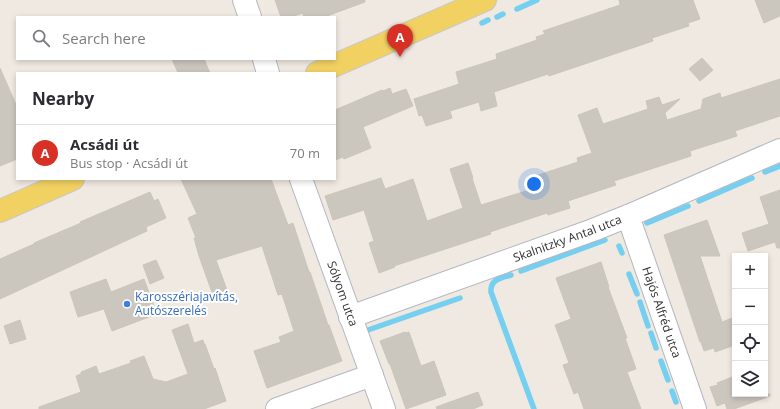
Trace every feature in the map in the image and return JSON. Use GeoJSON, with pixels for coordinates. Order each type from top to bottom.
{"type":"FeatureCollection","features":[{"type":"Feature","properties":{"kind":"main road"},"geometry":{"type":"LineString","coordinates":[[319,72],[485,0]]}},
{"type":"Feature","properties":{"kind":"main road"},"geometry":{"type":"LineString","coordinates":[[0,211],[72,180]]}},
{"type":"Feature","properties":{"kind":"street"},"geometry":{"type":"LineString","coordinates":[[244,0],[250,16]]}},
{"type":"Feature","properties":{"kind":"street"},"geometry":{"type":"LineString","coordinates":[[264,60],[268,72]]}},
{"type":"Feature","properties":{"kind":"street","name":"Skalnitzky Antal utca"},"geometry":{"type":"LineString","coordinates":[[350,317],[593,230],[780,150]]}},
{"type":"Feature","properties":{"kind":"street","name":"Sólyom utca"},"geometry":{"type":"LineString","coordinates":[[302,180],[384,409]]}},
{"type":"Feature","properties":{"kind":"street","name":"Hajós Alfréd utca"},"geometry":{"type":"LineString","coordinates":[[628,216],[695,409]]}},
{"type":"Feature","properties":{"kind":"street"},"geometry":{"type":"LineString","coordinates":[[277,409],[372,375]]}},
{"type":"Feature","properties":{"kind":"building"},"geometry":{"type":"Polygon","coordinates":[[[275,0],[365,0],[365,2],[327,16],[304,16],[303,13],[294,16],[281,16],[275,0]]]}},
{"type":"Feature","properties":{"kind":"building"},"geometry":{"type":"Polygon","coordinates":[[[619,0],[693,0],[700,19],[688,23],[689,26],[652,38],[653,41],[549,76],[548,74],[494,92],[497,106],[481,111],[479,102],[450,111],[452,118],[426,126],[422,115],[419,116],[414,99],[459,84],[456,72],[497,59],[496,54],[537,40],[536,37],[545,34],[543,31],[620,5],[619,0]]]}},
{"type":"Feature","properties":{"kind":"building"},"geometry":{"type":"Polygon","coordinates":[[[755,0],[780,0],[780,16],[764,23],[755,0]]]}},
{"type":"Feature","properties":{"kind":"building"},"geometry":{"type":"Polygon","coordinates":[[[702,58],[713,70],[700,81],[689,69],[702,58]]]}},
{"type":"Feature","properties":{"kind":"building"},"geometry":{"type":"Polygon","coordinates":[[[172,60],[204,60],[210,72],[178,72],[172,60]]]}},
{"type":"Feature","properties":{"kind":"building"},"geometry":{"type":"Polygon","coordinates":[[[0,68],[16,105],[16,159],[0,166],[0,68]]]}},
{"type":"Feature","properties":{"kind":"building"},"geometry":{"type":"Polygon","coordinates":[[[780,79],[780,116],[735,131],[737,136],[690,151],[691,156],[614,181],[616,185],[568,201],[570,208],[548,215],[547,213],[490,232],[491,234],[394,266],[395,267],[379,273],[369,243],[374,241],[364,210],[333,220],[325,196],[381,178],[385,189],[413,179],[427,221],[463,208],[450,169],[468,163],[481,205],[539,187],[535,176],[578,162],[577,158],[592,153],[578,115],[597,108],[603,124],[648,109],[646,101],[659,97],[662,105],[680,99],[665,113],[667,120],[701,109],[703,99],[720,93],[721,98],[780,79]]]}},
{"type":"Feature","properties":{"kind":"building"},"geometry":{"type":"Polygon","coordinates":[[[390,88],[392,94],[406,89],[413,106],[363,127],[371,148],[344,159],[343,157],[336,160],[336,110],[382,90],[383,91],[390,88]]]}},
{"type":"Feature","properties":{"kind":"building"},"geometry":{"type":"Polygon","coordinates":[[[181,180],[271,180],[288,225],[293,223],[309,272],[342,361],[267,388],[254,351],[281,342],[279,337],[294,331],[282,294],[278,295],[262,246],[216,260],[227,290],[213,295],[199,256],[194,238],[196,238],[188,218],[197,214],[181,180]]]}},
{"type":"Feature","properties":{"kind":"building"},"geometry":{"type":"Polygon","coordinates":[[[780,190],[780,248],[777,248],[760,197],[780,190]]]}},
{"type":"Feature","properties":{"kind":"building"},"geometry":{"type":"Polygon","coordinates":[[[150,192],[154,201],[158,199],[166,218],[146,227],[147,231],[0,299],[0,259],[150,192]]]}},
{"type":"Feature","properties":{"kind":"building"},"geometry":{"type":"Polygon","coordinates":[[[707,220],[720,256],[700,256],[722,322],[732,318],[732,346],[715,352],[714,348],[704,351],[664,235],[707,220]]]}},
{"type":"Feature","properties":{"kind":"building"},"geometry":{"type":"Polygon","coordinates":[[[769,224],[775,242],[748,251],[742,233],[769,224]]]}},
{"type":"Feature","properties":{"kind":"building"},"geometry":{"type":"Polygon","coordinates":[[[156,260],[164,278],[150,284],[143,265],[156,260]]]}},
{"type":"Feature","properties":{"kind":"building"},"geometry":{"type":"Polygon","coordinates":[[[601,262],[636,369],[627,372],[641,409],[584,409],[578,392],[574,394],[563,365],[569,363],[555,325],[571,319],[556,278],[601,262]]]}},
{"type":"Feature","properties":{"kind":"building"},"geometry":{"type":"Polygon","coordinates":[[[106,279],[111,292],[144,279],[157,314],[112,331],[104,309],[78,317],[70,292],[106,279]]]}},
{"type":"Feature","properties":{"kind":"building"},"geometry":{"type":"Polygon","coordinates":[[[20,320],[26,339],[10,344],[4,326],[20,320]]]}},
{"type":"Feature","properties":{"kind":"building"},"geometry":{"type":"Polygon","coordinates":[[[188,324],[194,343],[203,340],[205,344],[226,401],[204,409],[39,409],[39,407],[81,392],[76,376],[81,374],[81,372],[96,366],[99,374],[131,363],[130,361],[144,356],[153,379],[166,382],[188,374],[172,330],[188,324]]]}},
{"type":"Feature","properties":{"kind":"building"},"geometry":{"type":"Polygon","coordinates":[[[409,332],[421,366],[434,361],[446,395],[406,409],[380,341],[409,332]]]}},
{"type":"Feature","properties":{"kind":"building"},"geometry":{"type":"Polygon","coordinates":[[[732,377],[732,397],[767,397],[734,409],[727,409],[725,403],[717,406],[710,387],[718,385],[717,383],[732,377]]]}},
{"type":"Feature","properties":{"kind":"building"},"geometry":{"type":"Polygon","coordinates":[[[478,392],[483,405],[473,409],[437,409],[436,407],[478,392]]]}},
{"type":"Feature","properties":{"kind":"waterway"},"geometry":{"type":"LineString","coordinates":[[517,9],[537,0]]}},
{"type":"Feature","properties":{"kind":"waterway"},"geometry":{"type":"LineString","coordinates":[[497,17],[503,14]]}},
{"type":"Feature","properties":{"kind":"waterway"},"geometry":{"type":"LineString","coordinates":[[482,23],[488,20]]}},
{"type":"Feature","properties":{"kind":"waterway"},"geometry":{"type":"LineString","coordinates":[[765,172],[780,166]]}},
{"type":"Feature","properties":{"kind":"waterway"},"geometry":{"type":"LineString","coordinates":[[699,201],[752,178]]}},
{"type":"Feature","properties":{"kind":"waterway"},"geometry":{"type":"LineString","coordinates":[[647,223],[688,206]]}},
{"type":"Feature","properties":{"kind":"waterway"},"geometry":{"type":"LineString","coordinates":[[521,271],[605,240]]}},
{"type":"Feature","properties":{"kind":"waterway"},"geometry":{"type":"LineString","coordinates":[[619,246],[622,253]]}},
{"type":"Feature","properties":{"kind":"waterway"},"geometry":{"type":"LineString","coordinates":[[629,274],[637,294]]}},
{"type":"Feature","properties":{"kind":"waterway"},"geometry":{"type":"LineString","coordinates":[[511,275],[500,278],[494,282],[492,284],[491,292],[534,409]]}},
{"type":"Feature","properties":{"kind":"waterway"},"geometry":{"type":"LineString","coordinates":[[368,330],[460,298]]}},
{"type":"Feature","properties":{"kind":"waterway"},"geometry":{"type":"LineString","coordinates":[[640,302],[648,326]]}},
{"type":"Feature","properties":{"kind":"waterway"},"geometry":{"type":"LineString","coordinates":[[651,333],[656,348]]}},
{"type":"Feature","properties":{"kind":"waterway"},"geometry":{"type":"LineString","coordinates":[[661,361],[668,380]]}},
{"type":"Feature","properties":{"kind":"waterway"},"geometry":{"type":"LineString","coordinates":[[672,391],[676,402]]}},
{"type":"Feature","properties":{"kind":"place","name":"Acsádi út"},"geometry":{"type":"Point","coordinates":[400,57]}},
{"type":"Feature","properties":{"kind":"place","name":"Karosszériajavítás, Autószerelés"},"geometry":{"type":"Point","coordinates":[127,304]}}]}
